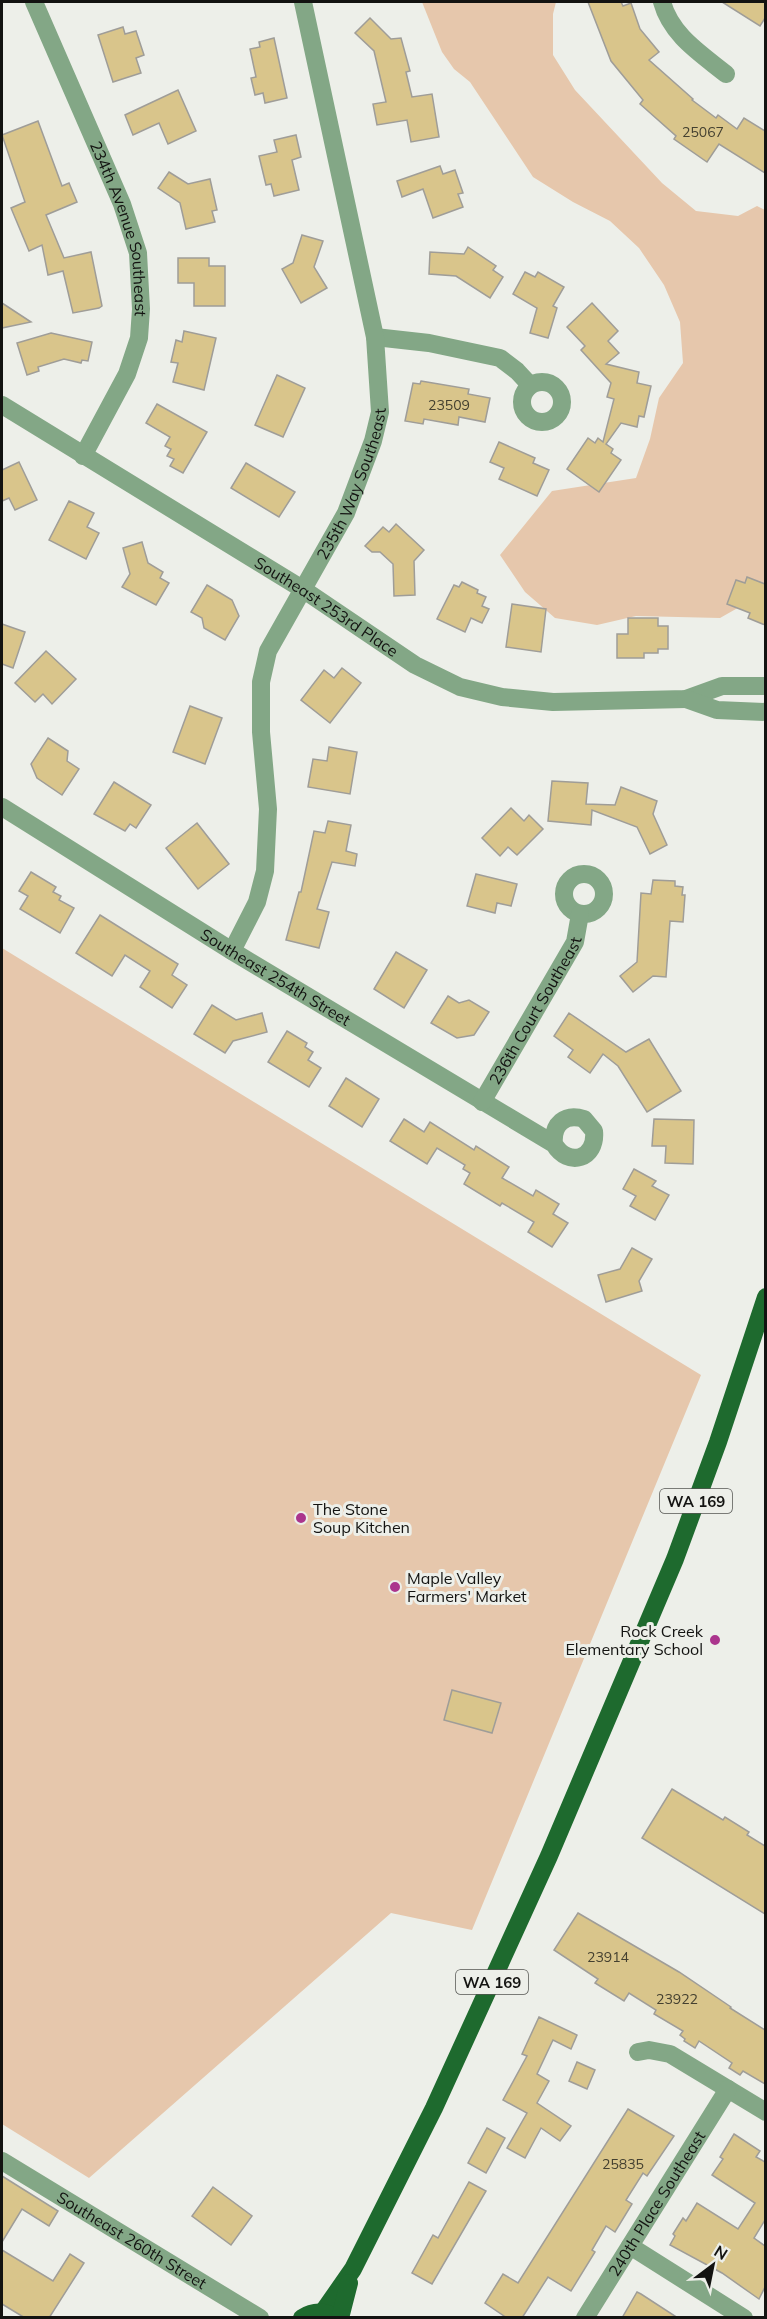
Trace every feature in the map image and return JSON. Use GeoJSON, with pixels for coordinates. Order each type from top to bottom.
{"type":"FeatureCollection","features":[{"type":"Feature","properties":{"kind":"main road","name":"WA 169"},"geometry":{"type":"LineString","coordinates":[[302,2318],[314,2312],[333,2316],[353,2269],[434,2108],[549,1856],[675,1559],[726,1420],[765,1298]]}},
{"type":"Feature","properties":{"kind":"street","name":"234th Avenue Southeast"},"geometry":{"type":"LineString","coordinates":[[34,2],[117,194],[138,253],[141,309],[139,338],[127,374],[82,456]]}},
{"type":"Feature","properties":{"kind":"street","name":"235th Way Southeast"},"geometry":{"type":"LineString","coordinates":[[232,951],[257,902],[266,871],[268,809],[261,732],[261,682],[268,651],[346,513],[373,441],[380,412],[375,338],[303,2]]}},
{"type":"Feature","properties":{"kind":"street"},"geometry":{"type":"LineString","coordinates":[[662,2],[665,15],[683,40],[726,74]]}},
{"type":"Feature","properties":{"kind":"street"},"geometry":{"type":"LineString","coordinates":[[375,338],[429,343],[500,358],[530,385]]}},
{"type":"Feature","properties":{"kind":"street","name":"Southeast 253rd Place"},"geometry":{"type":"LineString","coordinates":[[2,405],[304,590],[415,665],[460,687],[502,697],[553,702],[686,699],[722,686],[765,686]]}},
{"type":"Feature","properties":{"kind":"street","name":"Southeast 253rd Place"},"geometry":{"type":"LineString","coordinates":[[686,699],[717,710],[765,712]]}},
{"type":"Feature","properties":{"kind":"street","name":"Southeast 254th Street"},"geometry":{"type":"LineString","coordinates":[[2,807],[232,951],[554,1144]]}},
{"type":"Feature","properties":{"kind":"street","name":"236th Court Southeast"},"geometry":{"type":"LineString","coordinates":[[482,1102],[575,942],[580,914]]}},
{"type":"Feature","properties":{"kind":"street"},"geometry":{"type":"LineString","coordinates":[[639,2052],[649,2050],[670,2054],[765,2112]]}},
{"type":"Feature","properties":{"kind":"street","name":"240th Place Southeast"},"geometry":{"type":"LineString","coordinates":[[585,2318],[728,2089]]}},
{"type":"Feature","properties":{"kind":"street","name":"Southeast 260th Street"},"geometry":{"type":"LineString","coordinates":[[2,2161],[261,2318]]}},
{"type":"Feature","properties":{"kind":"street"},"geometry":{"type":"LineString","coordinates":[[630,2246],[744,2318]]}},
{"type":"Feature","properties":{"kind":"shaded area"},"geometry":{"type":"Polygon","coordinates":[[[422,2],[556,2],[553,14],[553,55],[575,90],[662,183],[696,211],[738,216],[757,206],[765,210],[765,584],[757,597],[720,618],[636,616],[597,625],[555,618],[525,592],[500,555],[552,491],[636,478],[650,439],[659,398],[683,363],[680,322],[664,285],[639,248],[610,221],[573,202],[533,177],[470,82],[454,69],[442,52],[422,2]]]}},
{"type":"Feature","properties":{"kind":"shaded area"},"geometry":{"type":"Polygon","coordinates":[[[2,948],[701,1375],[472,1930],[391,1913],[89,2178],[2,2124],[2,948]]]}},
{"type":"Feature","properties":{"kind":"building"},"geometry":{"type":"Polygon","coordinates":[[[588,2],[621,2],[623,6],[631,3],[640,29],[659,52],[649,60],[692,100],[716,118],[718,115],[737,129],[744,118],[765,131],[765,173],[719,144],[707,162],[674,139],[676,136],[640,104],[643,100],[611,61],[588,2]]]}},
{"type":"Feature","properties":{"kind":"building"},"geometry":{"type":"Polygon","coordinates":[[[722,2],[765,2],[765,18],[760,26],[722,2]]]}},
{"type":"Feature","properties":{"kind":"building"},"geometry":{"type":"Polygon","coordinates":[[[370,18],[391,39],[401,38],[410,71],[406,72],[412,97],[432,94],[439,137],[411,142],[407,120],[377,125],[373,104],[386,102],[374,51],[355,33],[370,18]]]}},
{"type":"Feature","properties":{"kind":"building"},"geometry":{"type":"Polygon","coordinates":[[[123,27],[125,34],[136,31],[144,55],[136,58],[141,73],[113,82],[98,35],[123,27]]]}},
{"type":"Feature","properties":{"kind":"building"},"geometry":{"type":"Polygon","coordinates":[[[274,38],[287,98],[265,103],[263,93],[255,95],[251,78],[256,77],[250,49],[260,47],[259,42],[274,38]]]}},
{"type":"Feature","properties":{"kind":"building"},"geometry":{"type":"Polygon","coordinates":[[[178,90],[196,131],[168,144],[159,123],[133,135],[125,115],[178,90]]]}},
{"type":"Feature","properties":{"kind":"building"},"geometry":{"type":"Polygon","coordinates":[[[38,121],[62,186],[69,183],[77,202],[46,215],[64,258],[91,252],[102,306],[99,308],[73,313],[63,271],[48,275],[42,245],[29,251],[11,208],[25,202],[2,135],[38,121]]]}},
{"type":"Feature","properties":{"kind":"building"},"geometry":{"type":"Polygon","coordinates":[[[296,135],[301,157],[292,160],[299,190],[274,196],[271,184],[266,185],[259,156],[277,152],[274,140],[296,135]]]}},
{"type":"Feature","properties":{"kind":"building"},"geometry":{"type":"Polygon","coordinates":[[[440,166],[443,174],[455,170],[463,193],[458,194],[463,207],[433,218],[423,189],[402,197],[397,181],[440,166]]]}},
{"type":"Feature","properties":{"kind":"building"},"geometry":{"type":"Polygon","coordinates":[[[169,172],[188,184],[210,179],[217,210],[212,211],[215,222],[186,229],[180,203],[158,188],[169,172]]]}},
{"type":"Feature","properties":{"kind":"building"},"geometry":{"type":"Polygon","coordinates":[[[302,235],[323,241],[314,267],[327,288],[301,303],[282,269],[293,263],[302,235]]]}},
{"type":"Feature","properties":{"kind":"building"},"geometry":{"type":"Polygon","coordinates":[[[468,247],[496,266],[493,270],[503,277],[490,298],[456,276],[429,274],[430,252],[464,254],[468,247]]]}},
{"type":"Feature","properties":{"kind":"building"},"geometry":{"type":"Polygon","coordinates":[[[178,258],[209,258],[209,266],[225,266],[225,306],[194,306],[194,283],[178,283],[178,258]]]}},
{"type":"Feature","properties":{"kind":"building"},"geometry":{"type":"Polygon","coordinates":[[[525,272],[535,277],[538,272],[564,287],[553,306],[557,308],[548,338],[530,333],[537,308],[513,294],[525,272]]]}},
{"type":"Feature","properties":{"kind":"building"},"geometry":{"type":"Polygon","coordinates":[[[2,303],[31,322],[2,328],[2,303]]]}},
{"type":"Feature","properties":{"kind":"building"},"geometry":{"type":"Polygon","coordinates":[[[592,303],[618,331],[608,341],[619,353],[606,364],[639,372],[637,383],[651,386],[644,417],[639,416],[637,427],[621,423],[606,444],[613,449],[611,453],[621,460],[599,492],[567,469],[588,438],[595,443],[598,438],[603,442],[614,399],[607,397],[611,383],[581,350],[585,346],[567,327],[592,303]]]}},
{"type":"Feature","properties":{"kind":"building"},"geometry":{"type":"Polygon","coordinates":[[[184,331],[216,338],[204,390],[173,382],[178,363],[171,362],[176,340],[182,342],[184,331]]]}},
{"type":"Feature","properties":{"kind":"building"},"geometry":{"type":"Polygon","coordinates":[[[51,333],[92,342],[88,361],[82,360],[81,363],[64,359],[38,367],[39,371],[27,375],[17,343],[51,333]]]}},
{"type":"Feature","properties":{"kind":"building"},"geometry":{"type":"Polygon","coordinates":[[[277,375],[305,388],[283,437],[255,425],[277,375]]]}},
{"type":"Feature","properties":{"kind":"building"},"geometry":{"type":"Polygon","coordinates":[[[421,381],[469,389],[468,394],[490,398],[485,422],[459,417],[458,425],[424,419],[423,424],[405,421],[413,383],[420,384],[421,381]]]}},
{"type":"Feature","properties":{"kind":"building"},"geometry":{"type":"Polygon","coordinates":[[[157,404],[207,432],[183,473],[170,466],[174,459],[167,456],[171,449],[165,446],[170,437],[146,423],[157,404]]]}},
{"type":"Feature","properties":{"kind":"building"},"geometry":{"type":"Polygon","coordinates":[[[499,442],[535,458],[533,463],[549,470],[537,496],[499,479],[504,468],[490,462],[499,442]]]}},
{"type":"Feature","properties":{"kind":"building"},"geometry":{"type":"Polygon","coordinates":[[[19,462],[37,500],[15,510],[9,498],[2,501],[2,470],[19,462]]]}},
{"type":"Feature","properties":{"kind":"building"},"geometry":{"type":"Polygon","coordinates":[[[246,463],[295,492],[279,517],[231,488],[246,463]]]}},
{"type":"Feature","properties":{"kind":"building"},"geometry":{"type":"Polygon","coordinates":[[[69,501],[94,513],[87,527],[99,533],[86,559],[49,540],[69,501]]]}},
{"type":"Feature","properties":{"kind":"building"},"geometry":{"type":"Polygon","coordinates":[[[396,524],[424,550],[414,561],[415,595],[394,596],[393,564],[380,552],[372,552],[365,546],[383,527],[389,532],[396,524]]]}},
{"type":"Feature","properties":{"kind":"building"},"geometry":{"type":"Polygon","coordinates":[[[142,542],[148,563],[163,572],[160,578],[169,583],[156,605],[122,587],[130,574],[123,548],[142,542]]]}},
{"type":"Feature","properties":{"kind":"building"},"geometry":{"type":"Polygon","coordinates":[[[747,577],[765,584],[765,625],[748,618],[750,613],[727,604],[736,580],[745,583],[747,577]]]}},
{"type":"Feature","properties":{"kind":"building"},"geometry":{"type":"Polygon","coordinates":[[[462,582],[486,597],[482,606],[489,609],[482,623],[471,618],[465,632],[437,619],[454,585],[459,587],[462,582]]]}},
{"type":"Feature","properties":{"kind":"building"},"geometry":{"type":"Polygon","coordinates":[[[207,585],[232,600],[239,616],[225,640],[204,628],[202,618],[191,612],[207,585]]]}},
{"type":"Feature","properties":{"kind":"building"},"geometry":{"type":"Polygon","coordinates":[[[512,604],[546,609],[541,652],[506,647],[512,604]]]}},
{"type":"Feature","properties":{"kind":"building"},"geometry":{"type":"Polygon","coordinates":[[[628,618],[658,618],[658,626],[668,626],[668,649],[658,649],[658,653],[644,653],[644,658],[617,658],[617,634],[628,634],[628,618]]]}},
{"type":"Feature","properties":{"kind":"building"},"geometry":{"type":"Polygon","coordinates":[[[2,624],[25,632],[13,668],[2,664],[2,624]]]}},
{"type":"Feature","properties":{"kind":"building"},"geometry":{"type":"Polygon","coordinates":[[[46,651],[76,679],[52,704],[43,694],[35,702],[15,683],[46,651]]]}},
{"type":"Feature","properties":{"kind":"building"},"geometry":{"type":"Polygon","coordinates":[[[342,668],[361,683],[330,723],[301,700],[324,670],[334,678],[342,668]]]}},
{"type":"Feature","properties":{"kind":"building"},"geometry":{"type":"Polygon","coordinates":[[[190,706],[222,718],[205,764],[173,752],[190,706]]]}},
{"type":"Feature","properties":{"kind":"building"},"geometry":{"type":"Polygon","coordinates":[[[48,738],[68,751],[67,761],[79,769],[62,795],[37,778],[31,764],[48,738]]]}},
{"type":"Feature","properties":{"kind":"building"},"geometry":{"type":"Polygon","coordinates":[[[329,747],[357,752],[350,794],[308,787],[313,759],[327,761],[329,747]]]}},
{"type":"Feature","properties":{"kind":"building"},"geometry":{"type":"Polygon","coordinates":[[[552,781],[588,783],[586,804],[615,805],[621,787],[657,801],[653,814],[667,845],[650,854],[637,827],[592,810],[591,825],[548,821],[552,781]]]}},
{"type":"Feature","properties":{"kind":"building"},"geometry":{"type":"Polygon","coordinates":[[[114,782],[151,805],[136,828],[130,824],[125,831],[94,814],[114,782]]]}},
{"type":"Feature","properties":{"kind":"building"},"geometry":{"type":"Polygon","coordinates":[[[511,808],[524,821],[529,815],[543,829],[517,855],[508,847],[500,856],[482,838],[511,808]]]}},
{"type":"Feature","properties":{"kind":"building"},"geometry":{"type":"Polygon","coordinates":[[[328,821],[351,825],[346,851],[357,854],[355,866],[332,862],[317,909],[329,912],[319,948],[286,940],[299,892],[301,892],[314,831],[325,833],[328,821]]]}},
{"type":"Feature","properties":{"kind":"building"},"geometry":{"type":"Polygon","coordinates":[[[197,823],[229,864],[198,889],[166,848],[197,823]]]}},
{"type":"Feature","properties":{"kind":"building"},"geometry":{"type":"Polygon","coordinates":[[[31,872],[56,887],[53,892],[61,896],[59,900],[74,908],[60,933],[20,909],[28,896],[19,891],[31,872]]]}},
{"type":"Feature","properties":{"kind":"building"},"geometry":{"type":"Polygon","coordinates":[[[476,874],[517,884],[511,906],[497,903],[495,913],[467,906],[476,874]]]}},
{"type":"Feature","properties":{"kind":"building"},"geometry":{"type":"Polygon","coordinates":[[[653,880],[675,881],[675,886],[683,887],[682,895],[685,895],[683,922],[670,921],[666,977],[653,976],[633,992],[620,976],[637,962],[641,893],[651,894],[653,880]]]}},
{"type":"Feature","properties":{"kind":"building"},"geometry":{"type":"Polygon","coordinates":[[[100,915],[178,964],[172,975],[187,985],[172,1008],[140,987],[150,971],[125,955],[112,976],[76,953],[100,915]]]}},
{"type":"Feature","properties":{"kind":"building"},"geometry":{"type":"Polygon","coordinates":[[[396,952],[427,970],[404,1008],[374,989],[396,952]]]}},
{"type":"Feature","properties":{"kind":"building"},"geometry":{"type":"Polygon","coordinates":[[[448,996],[459,1003],[469,1000],[489,1012],[474,1035],[457,1038],[431,1023],[448,996]]]}},
{"type":"Feature","properties":{"kind":"building"},"geometry":{"type":"Polygon","coordinates":[[[212,1005],[236,1020],[262,1013],[267,1032],[233,1041],[225,1053],[194,1034],[212,1005]]]}},
{"type":"Feature","properties":{"kind":"building"},"geometry":{"type":"Polygon","coordinates":[[[569,1013],[626,1052],[649,1039],[681,1091],[647,1112],[618,1066],[603,1054],[590,1073],[568,1057],[573,1050],[554,1036],[569,1013]]]}},
{"type":"Feature","properties":{"kind":"building"},"geometry":{"type":"Polygon","coordinates":[[[287,1031],[307,1043],[305,1047],[313,1052],[308,1060],[321,1068],[309,1087],[268,1062],[287,1031]]]}},
{"type":"Feature","properties":{"kind":"building"},"geometry":{"type":"Polygon","coordinates":[[[346,1078],[379,1099],[362,1127],[329,1106],[346,1078]]]}},
{"type":"Feature","properties":{"kind":"building"},"geometry":{"type":"Polygon","coordinates":[[[404,1119],[424,1132],[430,1122],[474,1150],[476,1146],[509,1167],[502,1178],[533,1196],[536,1190],[559,1204],[553,1214],[568,1223],[552,1247],[528,1232],[534,1222],[502,1203],[500,1206],[464,1184],[470,1173],[463,1169],[465,1165],[437,1148],[427,1164],[390,1141],[404,1119]]]}},
{"type":"Feature","properties":{"kind":"building"},"geometry":{"type":"Polygon","coordinates":[[[654,1119],[694,1120],[693,1164],[665,1163],[666,1146],[652,1146],[654,1119]]]}},
{"type":"Feature","properties":{"kind":"building"},"geometry":{"type":"Polygon","coordinates":[[[634,1169],[656,1181],[652,1186],[669,1195],[655,1220],[630,1206],[636,1196],[623,1189],[634,1169]]]}},
{"type":"Feature","properties":{"kind":"building"},"geometry":{"type":"Polygon","coordinates":[[[632,1248],[652,1259],[639,1281],[642,1291],[606,1302],[598,1275],[620,1269],[632,1248]]]}},
{"type":"Feature","properties":{"kind":"building"},"geometry":{"type":"Polygon","coordinates":[[[452,1690],[501,1703],[492,1733],[444,1720],[452,1690]]]}},
{"type":"Feature","properties":{"kind":"building"},"geometry":{"type":"Polygon","coordinates":[[[672,1789],[723,1820],[725,1817],[749,1832],[747,1835],[765,1846],[765,1914],[642,1838],[672,1789]]]}},
{"type":"Feature","properties":{"kind":"building"},"geometry":{"type":"Polygon","coordinates":[[[578,1913],[679,1972],[765,2030],[765,2084],[743,2071],[740,2075],[729,2068],[732,2063],[699,2041],[695,2048],[684,2041],[685,2039],[680,2035],[683,2031],[654,2014],[656,2010],[629,1993],[624,2001],[595,1983],[598,1979],[554,1950],[578,1913]]]}},
{"type":"Feature","properties":{"kind":"building"},"geometry":{"type":"Polygon","coordinates":[[[539,2017],[577,2035],[571,2049],[553,2040],[537,2074],[549,2081],[537,2103],[571,2126],[560,2141],[541,2128],[525,2158],[507,2148],[527,2113],[503,2100],[527,2056],[522,2054],[539,2017]]]}},
{"type":"Feature","properties":{"kind":"building"},"geometry":{"type":"Polygon","coordinates":[[[577,2062],[595,2070],[587,2089],[569,2081],[577,2062]]]}},
{"type":"Feature","properties":{"kind":"building"},"geometry":{"type":"Polygon","coordinates":[[[628,2109],[674,2136],[647,2176],[643,2173],[626,2200],[632,2204],[615,2232],[606,2226],[592,2250],[595,2252],[571,2291],[548,2277],[522,2318],[507,2318],[485,2303],[503,2274],[518,2283],[628,2109]]]}},
{"type":"Feature","properties":{"kind":"building"},"geometry":{"type":"Polygon","coordinates":[[[487,2128],[505,2138],[486,2173],[468,2163],[487,2128]]]}},
{"type":"Feature","properties":{"kind":"building"},"geometry":{"type":"Polygon","coordinates":[[[734,2134],[760,2151],[756,2157],[765,2162],[765,2220],[754,2238],[765,2246],[765,2287],[759,2299],[722,2273],[670,2245],[675,2236],[673,2234],[683,2218],[686,2221],[697,2203],[738,2229],[755,2203],[712,2175],[723,2159],[720,2157],[734,2134]]]}},
{"type":"Feature","properties":{"kind":"building"},"geometry":{"type":"Polygon","coordinates":[[[2,2176],[58,2211],[49,2226],[22,2209],[2,2242],[2,2176]]]}},
{"type":"Feature","properties":{"kind":"building"},"geometry":{"type":"Polygon","coordinates":[[[469,2182],[486,2191],[432,2284],[412,2273],[433,2235],[438,2238],[469,2182]]]}},
{"type":"Feature","properties":{"kind":"building"},"geometry":{"type":"Polygon","coordinates":[[[213,2187],[252,2216],[231,2245],[192,2216],[213,2187]]]}},
{"type":"Feature","properties":{"kind":"building"},"geometry":{"type":"Polygon","coordinates":[[[2,2250],[53,2281],[70,2254],[84,2263],[49,2318],[25,2318],[2,2304],[2,2250]]]}},
{"type":"Feature","properties":{"kind":"building"},"geometry":{"type":"Polygon","coordinates":[[[637,2292],[641,2294],[678,2318],[622,2318],[637,2292]]]}},
{"type":"Feature","properties":{"kind":"place","name":"The Stone Soup Kitchen"},"geometry":{"type":"Point","coordinates":[301,1518]}},
{"type":"Feature","properties":{"kind":"place","name":"Maple Valley Farmers' Market"},"geometry":{"type":"Point","coordinates":[395,1587]}},
{"type":"Feature","properties":{"kind":"place","name":"Rock Creek Elementary School"},"geometry":{"type":"Point","coordinates":[715,1640]}}]}
